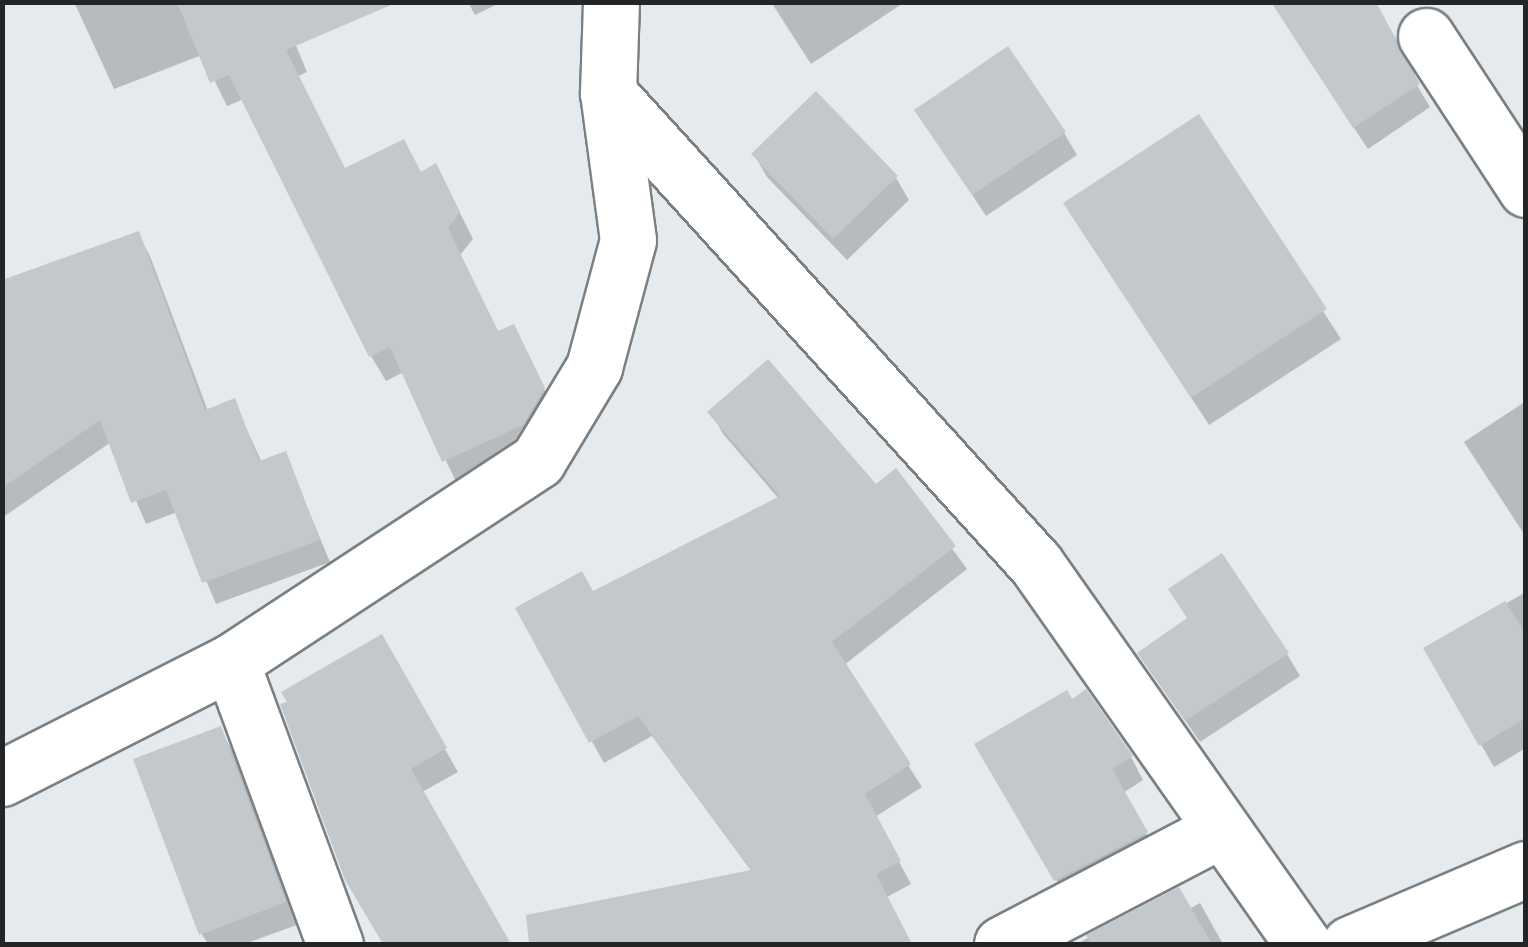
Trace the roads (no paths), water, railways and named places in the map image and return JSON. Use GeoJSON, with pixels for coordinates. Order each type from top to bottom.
{"type":"FeatureCollection","features":[{"type":"Feature","properties":{"kind":"street"},"geometry":{"type":"LineString","coordinates":[[2,778],[230,662],[538,460],[594,367],[628,240],[608,93],[611,2]]}},
{"type":"Feature","properties":{"kind":"street"},"geometry":{"type":"LineString","coordinates":[[1426,36],[1526,189]]}},
{"type":"Feature","properties":{"kind":"street"},"geometry":{"type":"LineString","coordinates":[[608,93],[1036,564],[1302,944]]}},
{"type":"Feature","properties":{"kind":"street"},"geometry":{"type":"LineString","coordinates":[[230,662],[335,944]]}},
{"type":"Feature","properties":{"kind":"street"},"geometry":{"type":"LineString","coordinates":[[1002,944],[1220,830]]}},
{"type":"Feature","properties":{"kind":"street"},"geometry":{"type":"LineString","coordinates":[[1350,944],[1526,869]]}}]}
